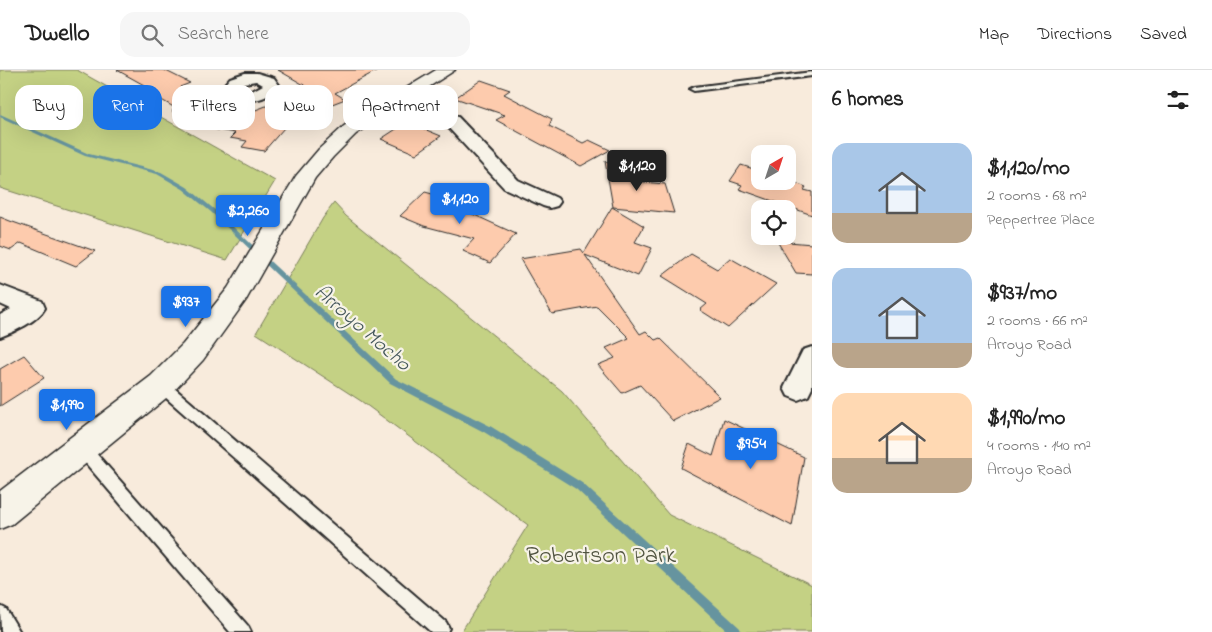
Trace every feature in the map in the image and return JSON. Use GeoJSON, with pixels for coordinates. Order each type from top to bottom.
{"type":"FeatureCollection","features":[{"type":"Feature","properties":{"kind":"street"},"geometry":{"type":"LineString","coordinates":[[422,85],[447,70]]}},
{"type":"Feature","properties":{"kind":"street"},"geometry":{"type":"LineString","coordinates":[[458,127],[511,184],[550,202]]}},
{"type":"Feature","properties":{"kind":"street"},"geometry":{"type":"LineString","coordinates":[[0,512],[161,385],[193,352],[237,294],[306,176],[326,152],[350,130]]}},
{"type":"Feature","properties":{"kind":"street"},"geometry":{"type":"LineString","coordinates":[[0,294],[33,308],[0,327]]}},
{"type":"Feature","properties":{"kind":"street"},"geometry":{"type":"LineString","coordinates":[[798,388],[812,358]]}},
{"type":"Feature","properties":{"kind":"lane"},"geometry":{"type":"LineString","coordinates":[[694,89],[812,74]]}},
{"type":"Feature","properties":{"kind":"lane"},"geometry":{"type":"LineString","coordinates":[[161,385],[440,628]]}},
{"type":"Feature","properties":{"kind":"lane"},"geometry":{"type":"LineString","coordinates":[[82,448],[242,632]]}},
{"type":"Feature","properties":{"kind":"lane"},"geometry":{"type":"LineString","coordinates":[[0,615],[11,632]]}},
{"type":"Feature","properties":{"kind":"green space"},"geometry":{"type":"Polygon","coordinates":[[[0,70],[77,70],[104,85],[93,85],[93,130],[162,130],[162,118],[172,123],[172,130],[184,130],[275,181],[227,260],[0,188],[0,70]]]}},
{"type":"Feature","properties":{"kind":"green space","name":"Robertson Park"},"geometry":{"type":"Polygon","coordinates":[[[334,203],[346,216],[562,391],[669,515],[812,585],[812,632],[461,632],[528,525],[361,401],[256,333],[323,218],[334,203]]]}},
{"type":"Feature","properties":{"kind":"building"},"geometry":{"type":"Polygon","coordinates":[[[117,70],[164,70],[190,83],[172,85],[172,106],[162,100],[162,85],[144,85],[117,70]]]}},
{"type":"Feature","properties":{"kind":"building"},"geometry":{"type":"Polygon","coordinates":[[[278,70],[378,70],[350,85],[343,85],[343,89],[335,93],[343,98],[343,100],[333,104],[333,85],[304,85],[278,70]]]}},
{"type":"Feature","properties":{"kind":"building"},"geometry":{"type":"Polygon","coordinates":[[[481,80],[510,90],[504,94],[552,119],[549,126],[583,143],[589,140],[610,150],[581,166],[496,120],[505,115],[458,99],[458,96],[481,80]]]}},
{"type":"Feature","properties":{"kind":"building"},"geometry":{"type":"Polygon","coordinates":[[[265,106],[265,130],[282,130],[264,151],[242,147],[247,141],[230,138],[235,133],[218,130],[255,130],[255,110],[265,106]]]}},
{"type":"Feature","properties":{"kind":"building"},"geometry":{"type":"Polygon","coordinates":[[[395,130],[426,130],[441,136],[416,154],[381,139],[395,130]]]}},
{"type":"Feature","properties":{"kind":"building"},"geometry":{"type":"Polygon","coordinates":[[[605,161],[644,182],[665,184],[674,213],[613,207],[605,161]]]}},
{"type":"Feature","properties":{"kind":"building"},"geometry":{"type":"Polygon","coordinates":[[[741,165],[751,168],[751,190],[796,190],[796,183],[806,187],[804,190],[812,192],[812,215],[796,209],[796,200],[770,200],[739,189],[742,185],[730,181],[741,165]]]}},
{"type":"Feature","properties":{"kind":"building"},"geometry":{"type":"Polygon","coordinates":[[[425,192],[472,205],[468,212],[516,234],[490,263],[463,251],[474,239],[424,226],[400,216],[425,192]]]}},
{"type":"Feature","properties":{"kind":"building"},"geometry":{"type":"Polygon","coordinates":[[[612,207],[644,226],[635,242],[652,248],[638,276],[585,255],[640,334],[646,331],[655,340],[660,338],[720,397],[673,421],[640,385],[622,393],[598,365],[615,358],[606,348],[629,338],[597,306],[552,314],[520,259],[581,249],[584,253],[612,207]]]}},
{"type":"Feature","properties":{"kind":"building"},"geometry":{"type":"Polygon","coordinates":[[[0,217],[95,251],[76,266],[21,243],[11,250],[0,246],[0,217]]]}},
{"type":"Feature","properties":{"kind":"building"},"geometry":{"type":"Polygon","coordinates":[[[796,243],[812,244],[812,274],[796,273],[779,245],[796,245],[796,243]]]}},
{"type":"Feature","properties":{"kind":"building"},"geometry":{"type":"Polygon","coordinates":[[[691,254],[717,269],[730,258],[776,284],[728,328],[700,310],[707,304],[662,276],[691,254]]]}},
{"type":"Feature","properties":{"kind":"building"},"geometry":{"type":"Polygon","coordinates":[[[24,355],[44,378],[0,406],[0,369],[24,355]]]}},
{"type":"Feature","properties":{"kind":"building"},"geometry":{"type":"Polygon","coordinates":[[[724,419],[804,457],[792,526],[681,468],[689,444],[713,456],[724,419]]]}},
{"type":"Feature","properties":{"kind":"waterway","name":"Arroyo Mocho"},"geometry":{"type":"LineString","coordinates":[[0,115],[87,155],[159,173],[185,188],[213,211],[393,381],[487,429],[579,486],[736,632]]}}]}
